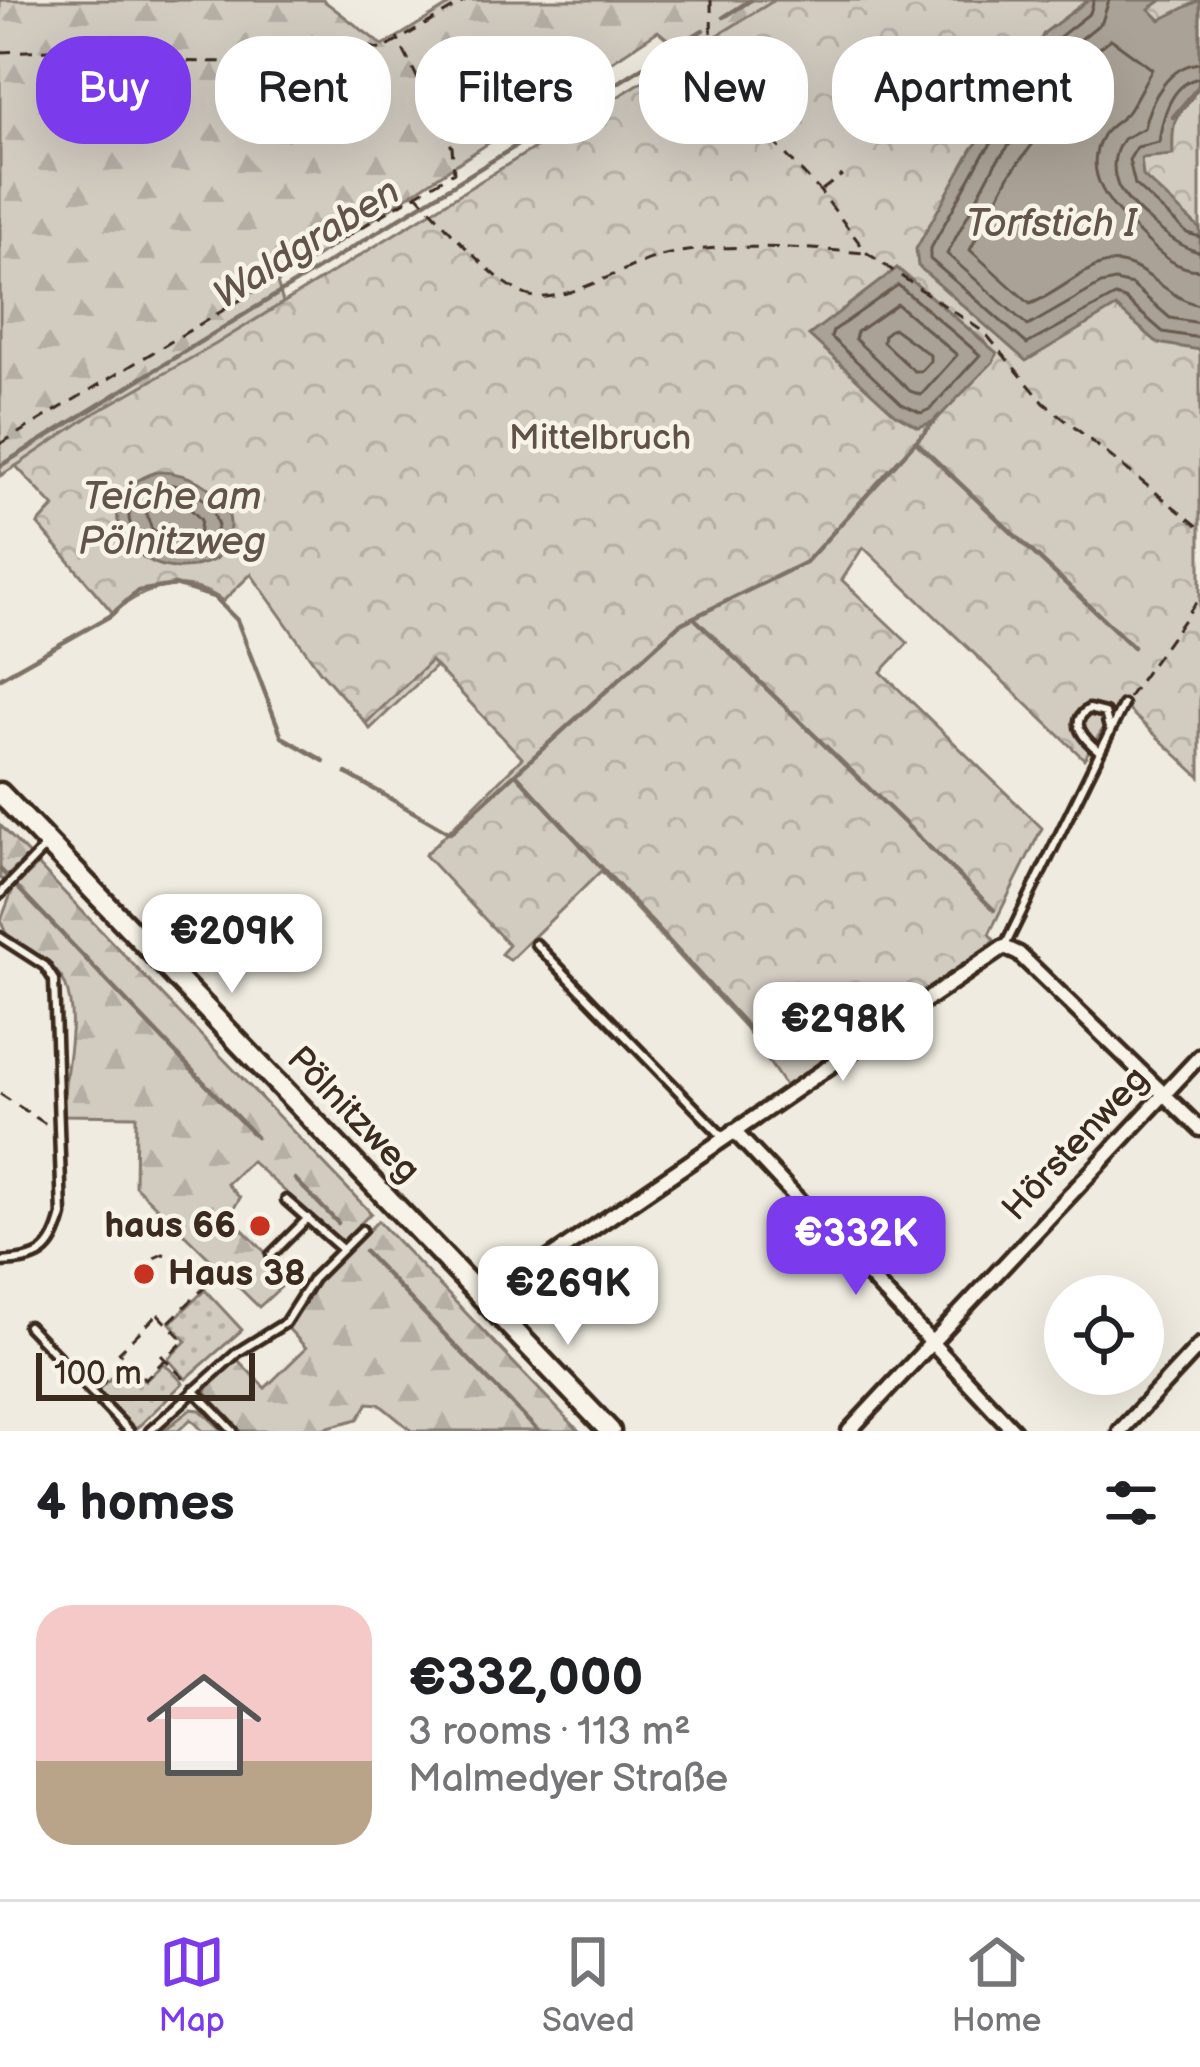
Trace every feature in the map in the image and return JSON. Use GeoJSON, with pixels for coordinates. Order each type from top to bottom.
{"type":"FeatureCollection","features":[{"type":"Feature","properties":{"kind":"street","name":"Pölnitzweg"},"geometry":{"type":"LineString","coordinates":[[0,793],[610,1431]]}},
{"type":"Feature","properties":{"kind":"street"},"geometry":{"type":"LineString","coordinates":[[487,1301],[1004,947],[1018,954],[1200,1129]]}},
{"type":"Feature","properties":{"kind":"street","name":"Hörstenweg"},"geometry":{"type":"LineString","coordinates":[[849,1431],[1200,1056]]}},
{"type":"Feature","properties":{"kind":"street"},"geometry":{"type":"LineString","coordinates":[[729,1135],[1015,1431]]}},
{"type":"Feature","properties":{"kind":"street"},"geometry":{"type":"LineString","coordinates":[[1120,1431],[1200,1345]]}},
{"type":"Feature","properties":{"kind":"lane"},"geometry":{"type":"LineString","coordinates":[[1004,947],[1123,705]]}},
{"type":"Feature","properties":{"kind":"lane"},"geometry":{"type":"LineString","coordinates":[[1099,751],[1084,740],[1078,727],[1082,713],[1089,709],[1105,712],[1109,731]]}},
{"type":"Feature","properties":{"kind":"lane"},"geometry":{"type":"LineString","coordinates":[[0,894],[48,844]]}},
{"type":"Feature","properties":{"kind":"lane"},"geometry":{"type":"LineString","coordinates":[[0,937],[46,966],[53,980],[62,1215],[56,1238],[40,1255],[0,1262]]}},
{"type":"Feature","properties":{"kind":"lane"},"geometry":{"type":"LineString","coordinates":[[536,944],[729,1135]]}},
{"type":"Feature","properties":{"kind":"lane"},"geometry":{"type":"LineString","coordinates":[[286,1200],[342,1250]]}},
{"type":"Feature","properties":{"kind":"lane"},"geometry":{"type":"LineString","coordinates":[[271,1255],[308,1218]]}},
{"type":"Feature","properties":{"kind":"lane"},"geometry":{"type":"LineString","coordinates":[[150,1431],[238,1352],[285,1323],[313,1280],[362,1230]]}},
{"type":"Feature","properties":{"kind":"lane"},"geometry":{"type":"LineString","coordinates":[[28,1326],[129,1431]]}},
{"type":"Feature","properties":{"kind":"lane"},"geometry":{"type":"LineString","coordinates":[[194,1390],[233,1431]]}},
{"type":"Feature","properties":{"kind":"path"},"geometry":{"type":"LineString","coordinates":[[0,52],[50,50],[99,61],[259,62],[298,74],[362,45],[382,50],[467,0]]}},
{"type":"Feature","properties":{"kind":"path"},"geometry":{"type":"LineString","coordinates":[[711,0],[712,88],[741,120],[773,142],[820,191],[867,253],[985,333],[1044,403],[1200,527]]}},
{"type":"Feature","properties":{"kind":"path"},"geometry":{"type":"LineString","coordinates":[[0,444],[454,172],[452,147],[398,40]]}},
{"type":"Feature","properties":{"kind":"path"},"geometry":{"type":"LineString","coordinates":[[820,191],[842,175]]}},
{"type":"Feature","properties":{"kind":"path"},"geometry":{"type":"LineString","coordinates":[[416,193],[481,261],[525,296],[554,298],[656,257],[693,250],[812,248],[867,253]]}},
{"type":"Feature","properties":{"kind":"path"},"geometry":{"type":"LineString","coordinates":[[1123,705],[1200,597]]}},
{"type":"Feature","properties":{"kind":"path"},"geometry":{"type":"LineString","coordinates":[[0,1094],[60,1132]]}},
{"type":"Feature","properties":{"kind":"path"},"geometry":{"type":"LineString","coordinates":[[154,1258],[163,1254],[180,1258]]}},
{"type":"Feature","properties":{"kind":"path"},"geometry":{"type":"LineString","coordinates":[[167,1324],[207,1285]]}},
{"type":"Feature","properties":{"kind":"path"},"geometry":{"type":"LineString","coordinates":[[158,1314],[167,1324],[184,1341],[145,1378],[119,1352],[158,1314]]}},
{"type":"Feature","properties":{"kind":"path"},"geometry":{"type":"LineString","coordinates":[[163,1357],[194,1390]]}},
{"type":"Feature","properties":{"kind":"path"},"geometry":{"type":"LineString","coordinates":[[92,1393],[127,1360]]}},
{"type":"Feature","properties":{"kind":"green space"},"geometry":{"type":"Polygon","coordinates":[[[0,0],[323,0],[370,36],[215,36],[215,144],[391,144],[391,41],[457,0],[1031,0],[1014,36],[832,36],[832,144],[964,144],[916,249],[792,144],[808,144],[808,36],[664,36],[658,31],[639,36],[639,44],[615,59],[615,36],[415,36],[415,144],[487,144],[277,283],[316,407],[439,663],[370,729],[251,574],[223,601],[195,588],[166,587],[138,596],[113,613],[38,524],[54,506],[16,466],[0,476],[0,0]]]}},
{"type":"Feature","properties":{"kind":"green space","name":"Mittelbruch"},"geometry":{"type":"Polygon","coordinates":[[[775,0],[1200,0],[1200,777],[1120,702],[1084,759],[863,547],[842,580],[908,643],[881,672],[1042,828],[989,934],[994,940],[981,955],[788,1090],[745,1027],[601,871],[510,960],[501,954],[509,945],[425,855],[522,758],[431,661],[366,723],[320,671],[251,574],[223,601],[195,588],[166,587],[138,596],[113,613],[38,524],[54,507],[16,466],[93,414],[541,144],[615,144],[615,98],[639,84],[639,144],[808,144],[808,36],[716,36],[775,0]]]}},
{"type":"Feature","properties":{"kind":"green space"},"geometry":{"type":"Polygon","coordinates":[[[0,825],[29,855],[3,880],[0,878],[0,825]]]}},
{"type":"Feature","properties":{"kind":"green space"},"geometry":{"type":"Polygon","coordinates":[[[38,865],[371,1213],[342,1242],[251,1161],[227,1184],[240,1198],[232,1211],[240,1227],[291,1278],[259,1307],[135,1186],[136,1116],[63,1115],[71,1032],[65,984],[50,966],[12,940],[1,920],[13,889],[38,865]]]}},
{"type":"Feature","properties":{"kind":"green space"},"geometry":{"type":"Polygon","coordinates":[[[378,1221],[579,1431],[412,1431],[379,1404],[368,1403],[358,1419],[314,1431],[240,1431],[205,1396],[211,1379],[236,1358],[265,1388],[306,1348],[287,1327],[319,1280],[378,1221]]]}},
{"type":"Feature","properties":{"kind":"green space"},"geometry":{"type":"Polygon","coordinates":[[[205,1290],[242,1330],[186,1379],[168,1359],[186,1341],[170,1323],[205,1290]]]}},
{"type":"Feature","properties":{"kind":"green space"},"geometry":{"type":"Polygon","coordinates":[[[127,1363],[145,1381],[164,1363],[183,1383],[136,1429],[97,1391],[127,1363]]]}},
{"type":"Feature","properties":{"kind":"green space"},"geometry":{"type":"Polygon","coordinates":[[[191,1409],[200,1410],[223,1431],[203,1431],[191,1419],[178,1431],[163,1431],[191,1409]]]}},
{"type":"Feature","properties":{"kind":"water","name":"Torfstich I"},"geometry":{"type":"Polygon","coordinates":[[[1088,0],[1162,0],[1149,9],[1160,20],[1200,0],[1198,86],[1176,120],[1173,155],[1141,158],[1143,176],[1200,229],[1200,350],[1158,343],[1116,307],[1026,361],[918,266],[916,249],[976,144],[1114,144],[1114,36],[1044,33],[1088,0]]]}},
{"type":"Feature","properties":{"kind":"water"},"geometry":{"type":"Polygon","coordinates":[[[897,268],[997,353],[935,421],[919,427],[895,414],[809,335],[897,268]]]}},
{"type":"Feature","properties":{"kind":"water","name":"Teiche am Pölnitzweg"},"geometry":{"type":"Polygon","coordinates":[[[157,472],[203,484],[225,506],[229,534],[215,559],[175,568],[154,563],[136,552],[124,536],[118,518],[120,500],[133,484],[157,472]]]}},
{"type":"Feature","properties":{"kind":"waterway","name":"Waldgraben"},"geometry":{"type":"LineString","coordinates":[[724,17],[751,0]]}},
{"type":"Feature","properties":{"kind":"waterway","name":"Waldgraben"},"geometry":{"type":"LineString","coordinates":[[0,466],[703,30]]}},
{"type":"Feature","properties":{"kind":"waterway"},"geometry":{"type":"LineString","coordinates":[[1173,117],[1200,85]]}},
{"type":"Feature","properties":{"kind":"waterway"},"geometry":{"type":"LineString","coordinates":[[346,773],[450,833],[680,624],[806,562],[939,416]]}},
{"type":"Feature","properties":{"kind":"waterway"},"geometry":{"type":"LineString","coordinates":[[916,442],[1133,647]]}},
{"type":"Feature","properties":{"kind":"waterway"},"geometry":{"type":"LineString","coordinates":[[0,678],[110,616],[138,591],[175,585],[214,597],[237,620],[282,737],[324,761]]}},
{"type":"Feature","properties":{"kind":"waterway"},"geometry":{"type":"LineString","coordinates":[[694,618],[994,910]]}},
{"type":"Feature","properties":{"kind":"waterway"},"geometry":{"type":"LineString","coordinates":[[516,774],[762,1043]]}},
{"type":"Feature","properties":{"kind":"waterway"},"geometry":{"type":"LineString","coordinates":[[0,869],[256,1137]]}},
{"type":"Feature","properties":{"kind":"waterway"},"geometry":{"type":"LineString","coordinates":[[295,1179],[338,1223]]}},
{"type":"Feature","properties":{"kind":"waterway"},"geometry":{"type":"LineString","coordinates":[[365,1252],[538,1431]]}},
{"type":"Feature","properties":{"kind":"place","name":"haus 66"},"geometry":{"type":"Point","coordinates":[260,1226]}},
{"type":"Feature","properties":{"kind":"place","name":"Haus 38"},"geometry":{"type":"Point","coordinates":[144,1274]}}]}
